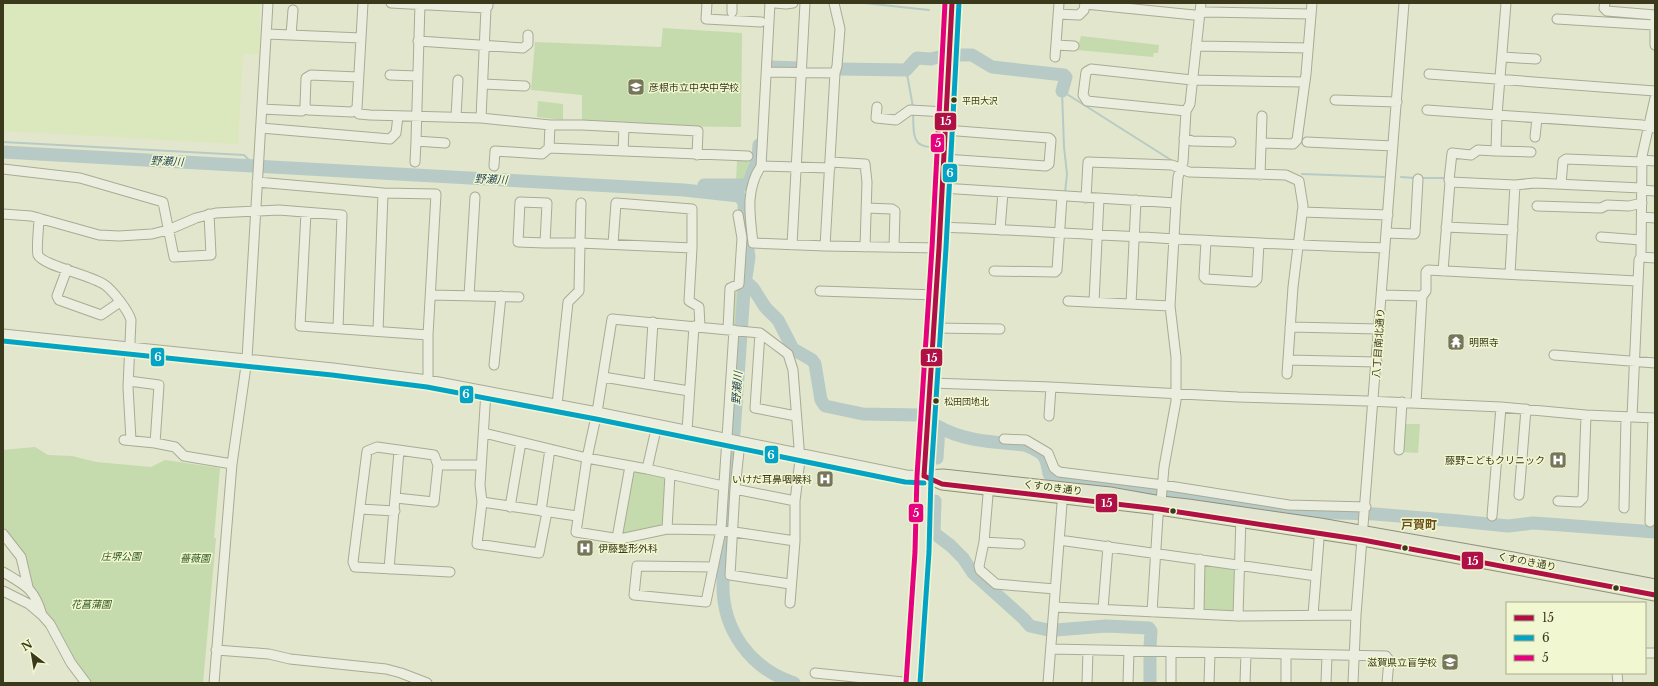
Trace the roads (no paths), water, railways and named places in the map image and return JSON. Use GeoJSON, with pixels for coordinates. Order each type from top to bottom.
{"type":"FeatureCollection","features":[{"type":"Feature","properties":{"kind":"main road"},"geometry":{"type":"LineString","coordinates":[[913,683],[922,552],[924,476],[939,248],[952,3]]}},
{"type":"Feature","properties":{"kind":"main road","name":"くすのき通り"},"geometry":{"type":"LineString","coordinates":[[924,476],[943,475],[989,484],[1063,493],[1110,493],[1161,496],[1241,517],[1363,535],[1655,585]]}},
{"type":"Feature","properties":{"kind":"main road","name":"くすのき通り"},"geometry":{"type":"LineString","coordinates":[[1363,535],[1655,595]]}},
{"type":"Feature","properties":{"kind":"street"},"geometry":{"type":"LineString","coordinates":[[214,683],[232,464],[247,359],[268,3]]}},
{"type":"Feature","properties":{"kind":"street"},"geometry":{"type":"LineString","coordinates":[[306,108],[308,110],[352,112],[357,108],[363,3]]}},
{"type":"Feature","properties":{"kind":"street"},"geometry":{"type":"LineString","coordinates":[[391,3],[487,5],[481,118]]}},
{"type":"Feature","properties":{"kind":"street"},"geometry":{"type":"LineString","coordinates":[[707,3],[706,19],[761,22]]}},
{"type":"Feature","properties":{"kind":"street"},"geometry":{"type":"LineString","coordinates":[[770,3],[762,166],[758,171],[750,192],[749,208],[753,243],[939,248]]}},
{"type":"Feature","properties":{"kind":"street"},"geometry":{"type":"LineString","coordinates":[[775,3],[793,3]]}},
{"type":"Feature","properties":{"kind":"street"},"geometry":{"type":"LineString","coordinates":[[792,245],[805,3]]}},
{"type":"Feature","properties":{"kind":"street"},"geometry":{"type":"LineString","coordinates":[[825,246],[835,73],[840,29],[834,3]]}},
{"type":"Feature","properties":{"kind":"street"},"geometry":{"type":"LineString","coordinates":[[1055,56],[1059,3]]}},
{"type":"Feature","properties":{"kind":"street"},"geometry":{"type":"LineString","coordinates":[[1152,612],[1155,553],[1164,467],[1176,394],[1176,356],[1170,306],[1173,239],[1178,177],[1183,162],[1186,111],[1190,104],[1201,3]]}},
{"type":"Feature","properties":{"kind":"street"},"geometry":{"type":"LineString","coordinates":[[1261,142],[1293,144],[1297,140],[1305,82],[1312,3]]}},
{"type":"Feature","properties":{"kind":"street","name":"八丁目南北通り"},"geometry":{"type":"LineString","coordinates":[[1353,683],[1356,615],[1374,401],[1404,3]]}},
{"type":"Feature","properties":{"kind":"street"},"geometry":{"type":"LineString","coordinates":[[1496,151],[1497,116],[1503,57],[1506,3]]}},
{"type":"Feature","properties":{"kind":"street"},"geometry":{"type":"LineString","coordinates":[[1605,3],[1604,8],[1606,11],[1655,15]]}},
{"type":"Feature","properties":{"kind":"street"},"geometry":{"type":"LineString","coordinates":[[415,162],[420,4]]}},
{"type":"Feature","properties":{"kind":"street"},"geometry":{"type":"LineString","coordinates":[[1058,14],[1079,16],[1084,10],[1085,4],[1194,15],[1200,13],[1311,14]]}},
{"type":"Feature","properties":{"kind":"street"},"geometry":{"type":"LineString","coordinates":[[291,35],[293,10]]}},
{"type":"Feature","properties":{"kind":"street"},"geometry":{"type":"LineString","coordinates":[[1557,19],[1655,23],[1655,45]]}},
{"type":"Feature","properties":{"kind":"street"},"geometry":{"type":"LineString","coordinates":[[267,34],[361,38]]}},
{"type":"Feature","properties":{"kind":"street"},"geometry":{"type":"LineString","coordinates":[[418,41],[523,48],[528,44],[528,35]]}},
{"type":"Feature","properties":{"kind":"street"},"geometry":{"type":"LineString","coordinates":[[1056,45],[1074,46]]}},
{"type":"Feature","properties":{"kind":"street"},"geometry":{"type":"LineString","coordinates":[[1196,46],[1308,48]]}},
{"type":"Feature","properties":{"kind":"street"},"geometry":{"type":"LineString","coordinates":[[1503,57],[1536,59]]}},
{"type":"Feature","properties":{"kind":"street"},"geometry":{"type":"LineString","coordinates":[[1186,111],[1087,101],[1083,95],[1086,72],[1091,68],[1192,80],[1305,82]]}},
{"type":"Feature","properties":{"kind":"street"},"geometry":{"type":"LineString","coordinates":[[767,72],[835,73]]}},
{"type":"Feature","properties":{"kind":"street"},"geometry":{"type":"LineString","coordinates":[[1428,74],[1655,91]]}},
{"type":"Feature","properties":{"kind":"street"},"geometry":{"type":"LineString","coordinates":[[306,108],[306,78],[311,75],[358,77]]}},
{"type":"Feature","properties":{"kind":"street"},"geometry":{"type":"LineString","coordinates":[[390,75],[417,76]]}},
{"type":"Feature","properties":{"kind":"street"},"geometry":{"type":"LineString","coordinates":[[456,117],[458,80]]}},
{"type":"Feature","properties":{"kind":"street"},"geometry":{"type":"LineString","coordinates":[[482,84],[525,86]]}},
{"type":"Feature","properties":{"kind":"street"},"geometry":{"type":"LineString","coordinates":[[1624,508],[1629,417],[1635,361],[1636,307],[1639,285],[1637,281],[1639,260],[1641,257],[1642,161],[1651,127],[1655,98]]}},
{"type":"Feature","properties":{"kind":"street"},"geometry":{"type":"LineString","coordinates":[[1335,100],[1397,102]]}},
{"type":"Feature","properties":{"kind":"street"},"geometry":{"type":"LineString","coordinates":[[262,109],[302,111],[306,108]]}},
{"type":"Feature","properties":{"kind":"street"},"geometry":{"type":"LineString","coordinates":[[877,108],[876,118],[896,120],[910,110],[946,112]]}},
{"type":"Feature","properties":{"kind":"street"},"geometry":{"type":"LineString","coordinates":[[355,110],[359,114],[481,118],[550,125],[582,125],[698,131],[696,155]]}},
{"type":"Feature","properties":{"kind":"street"},"geometry":{"type":"LineString","coordinates":[[1427,110],[1651,127]]}},
{"type":"Feature","properties":{"kind":"street"},"geometry":{"type":"LineString","coordinates":[[261,128],[390,139],[396,133],[398,116]]}},
{"type":"Feature","properties":{"kind":"street"},"geometry":{"type":"LineString","coordinates":[[1260,175],[1262,116]]}},
{"type":"Feature","properties":{"kind":"street"},"geometry":{"type":"LineString","coordinates":[[1535,137],[1536,118]]}},
{"type":"Feature","properties":{"kind":"street"},"geometry":{"type":"LineString","coordinates":[[549,148],[550,125]]}},
{"type":"Feature","properties":{"kind":"street"},"geometry":{"type":"LineString","coordinates":[[623,151],[624,127]]}},
{"type":"Feature","properties":{"kind":"street"},"geometry":{"type":"LineString","coordinates":[[944,159],[1046,166],[1049,164],[1051,140],[1049,138],[945,130]]}},
{"type":"Feature","properties":{"kind":"street"},"geometry":{"type":"LineString","coordinates":[[1184,138],[1192,141],[1231,142]]}},
{"type":"Feature","properties":{"kind":"street"},"geometry":{"type":"LineString","coordinates":[[416,141],[445,143]]}},
{"type":"Feature","properties":{"kind":"street"},"geometry":{"type":"LineString","coordinates":[[1307,142],[1393,146]]}},
{"type":"Feature","properties":{"kind":"street"},"geometry":{"type":"LineString","coordinates":[[494,166],[495,151],[542,154],[549,148],[748,156]]}},
{"type":"Feature","properties":{"kind":"street"},"geometry":{"type":"LineString","coordinates":[[1443,271],[1452,153],[1471,155],[1478,150],[1531,152]]}},
{"type":"Feature","properties":{"kind":"street"},"geometry":{"type":"LineString","coordinates":[[1086,198],[1088,158],[1172,165],[1189,172],[1286,175],[1299,181],[1302,212],[1297,244],[1287,374]]}},
{"type":"Feature","properties":{"kind":"street"},"geometry":{"type":"LineString","coordinates":[[1561,184],[1563,161],[1566,159],[1655,161]]}},
{"type":"Feature","properties":{"kind":"street"},"geometry":{"type":"LineString","coordinates":[[762,166],[796,167],[865,164],[867,182],[865,247]]}},
{"type":"Feature","properties":{"kind":"street"},"geometry":{"type":"LineString","coordinates":[[3,170],[80,178],[162,202],[174,257],[212,255],[209,214]]}},
{"type":"Feature","properties":{"kind":"street"},"geometry":{"type":"LineString","coordinates":[[257,179],[383,193],[436,194],[428,335],[428,380]]}},
{"type":"Feature","properties":{"kind":"street"},"geometry":{"type":"LineString","coordinates":[[1386,233],[1415,233],[1418,179]]}},
{"type":"Feature","properties":{"kind":"street"},"geometry":{"type":"LineString","coordinates":[[1450,182],[1515,185],[1535,183],[1561,184],[1655,191]]}},
{"type":"Feature","properties":{"kind":"street"},"geometry":{"type":"LineString","coordinates":[[1510,274],[1515,185]]}},
{"type":"Feature","properties":{"kind":"street"},"geometry":{"type":"LineString","coordinates":[[942,188],[1176,203]]}},
{"type":"Feature","properties":{"kind":"street"},"geometry":{"type":"LineString","coordinates":[[1000,230],[1003,192]]}},
{"type":"Feature","properties":{"kind":"street"},"geometry":{"type":"LineString","coordinates":[[378,331],[383,193]]}},
{"type":"Feature","properties":{"kind":"street"},"geometry":{"type":"LineString","coordinates":[[994,271],[1055,272],[1057,270],[1062,196]]}},
{"type":"Feature","properties":{"kind":"street"},"geometry":{"type":"LineString","coordinates":[[469,296],[475,197]]}},
{"type":"Feature","properties":{"kind":"street"},"geometry":{"type":"LineString","coordinates":[[1094,302],[1099,199]]}},
{"type":"Feature","properties":{"kind":"street"},"geometry":{"type":"LineString","coordinates":[[1131,304],[1136,200]]}},
{"type":"Feature","properties":{"kind":"street"},"geometry":{"type":"LineString","coordinates":[[545,243],[547,203],[520,202],[518,242],[545,243],[613,244],[692,248]]}},
{"type":"Feature","properties":{"kind":"street"},"geometry":{"type":"LineString","coordinates":[[557,405],[568,302],[579,291],[581,203]]}},
{"type":"Feature","properties":{"kind":"street"},"geometry":{"type":"LineString","coordinates":[[613,244],[616,203],[692,209],[692,248],[689,301],[699,307],[689,391],[687,431]]}},
{"type":"Feature","properties":{"kind":"street"},"geometry":{"type":"LineString","coordinates":[[1537,206],[1601,208],[1608,205],[1629,206],[1642,203]]}},
{"type":"Feature","properties":{"kind":"street"},"geometry":{"type":"LineString","coordinates":[[866,208],[892,209],[895,211],[894,247]]}},
{"type":"Feature","properties":{"kind":"street"},"geometry":{"type":"LineString","coordinates":[[3,214],[39,218],[100,235],[119,236],[152,234],[168,230],[209,214],[279,210],[342,215],[338,328]]}},
{"type":"Feature","properties":{"kind":"street"},"geometry":{"type":"LineString","coordinates":[[306,212],[300,326],[428,335]]}},
{"type":"Feature","properties":{"kind":"street"},"geometry":{"type":"LineString","coordinates":[[1302,212],[1388,216]]}},
{"type":"Feature","properties":{"kind":"street"},"geometry":{"type":"LineString","coordinates":[[738,215],[742,238],[739,284],[730,288],[736,330],[722,486],[730,575],[790,584]]}},
{"type":"Feature","properties":{"kind":"street"},"geometry":{"type":"LineString","coordinates":[[1642,217],[1655,218]]}},
{"type":"Feature","properties":{"kind":"street"},"geometry":{"type":"LineString","coordinates":[[39,218],[38,255],[42,260],[48,264],[85,275],[106,285],[129,313],[131,320],[127,440],[175,447],[184,456],[232,464]]}},
{"type":"Feature","properties":{"kind":"street"},"geometry":{"type":"LineString","coordinates":[[940,227],[1059,232],[1206,241],[1385,248]]}},
{"type":"Feature","properties":{"kind":"street"},"geometry":{"type":"LineString","coordinates":[[1446,227],[1513,230]]}},
{"type":"Feature","properties":{"kind":"street"},"geometry":{"type":"LineString","coordinates":[[1600,237],[1641,240]]}},
{"type":"Feature","properties":{"kind":"street"},"geometry":{"type":"LineString","coordinates":[[1206,241],[1204,277],[1206,280],[1254,282],[1257,279],[1259,243]]}},
{"type":"Feature","properties":{"kind":"street"},"geometry":{"type":"LineString","coordinates":[[1641,257],[1655,258]]}},
{"type":"Feature","properties":{"kind":"street"},"geometry":{"type":"LineString","coordinates":[[67,269],[57,296],[59,300],[101,315],[120,302]]}},
{"type":"Feature","properties":{"kind":"street"},"geometry":{"type":"LineString","coordinates":[[1416,403],[1422,296],[1426,291],[1426,272],[1428,270],[1637,281]]}},
{"type":"Feature","properties":{"kind":"street"},"geometry":{"type":"LineString","coordinates":[[820,291],[936,295]]}},
{"type":"Feature","properties":{"kind":"street"},"geometry":{"type":"LineString","coordinates":[[431,295],[520,297]]}},
{"type":"Feature","properties":{"kind":"street"},"geometry":{"type":"LineString","coordinates":[[1382,295],[1422,296]]}},
{"type":"Feature","properties":{"kind":"street"},"geometry":{"type":"LineString","coordinates":[[494,365],[500,296]]}},
{"type":"Feature","properties":{"kind":"street"},"geometry":{"type":"LineString","coordinates":[[1068,300],[1170,306]]}},
{"type":"Feature","properties":{"kind":"street"},"geometry":{"type":"LineString","coordinates":[[790,603],[790,584],[795,541],[795,502],[800,454],[793,370],[788,354],[760,333],[612,319],[597,412],[577,516],[576,532],[617,538],[668,529],[727,530],[795,541]]}},
{"type":"Feature","properties":{"kind":"street"},"geometry":{"type":"LineString","coordinates":[[649,384],[653,322]]}},
{"type":"Feature","properties":{"kind":"street"},"geometry":{"type":"LineString","coordinates":[[1290,327],[1379,330]]}},
{"type":"Feature","properties":{"kind":"street"},"geometry":{"type":"LineString","coordinates":[[934,328],[1000,329]]}},
{"type":"Feature","properties":{"kind":"street"},"geometry":{"type":"LineString","coordinates":[[760,333],[756,408],[796,416]]}},
{"type":"Feature","properties":{"kind":"street","name":"くすのき通り"},"geometry":{"type":"LineString","coordinates":[[3,334],[333,368],[428,380],[597,412],[906,475],[924,476]]}},
{"type":"Feature","properties":{"kind":"street"},"geometry":{"type":"LineString","coordinates":[[1554,356],[1655,362]]}},
{"type":"Feature","properties":{"kind":"street"},"geometry":{"type":"LineString","coordinates":[[1288,360],[1377,362]]}},
{"type":"Feature","properties":{"kind":"street"},"geometry":{"type":"LineString","coordinates":[[603,377],[689,391]]}},
{"type":"Feature","properties":{"kind":"street"},"geometry":{"type":"LineString","coordinates":[[129,381],[159,385],[155,443]]}},
{"type":"Feature","properties":{"kind":"street"},"geometry":{"type":"LineString","coordinates":[[931,383],[1402,402],[1501,407],[1586,415],[1654,418],[1650,522]]}},
{"type":"Feature","properties":{"kind":"street"},"geometry":{"type":"LineString","coordinates":[[1049,416],[1051,387]]}},
{"type":"Feature","properties":{"kind":"street"},"geometry":{"type":"LineString","coordinates":[[486,391],[480,485],[482,502],[477,544],[539,553],[550,449]]}},
{"type":"Feature","properties":{"kind":"street"},"geometry":{"type":"LineString","coordinates":[[1399,450],[1402,402]]}},
{"type":"Feature","properties":{"kind":"street"},"geometry":{"type":"LineString","coordinates":[[1492,516],[1501,407]]}},
{"type":"Feature","properties":{"kind":"street"},"geometry":{"type":"LineString","coordinates":[[1519,495],[1526,409]]}},
{"type":"Feature","properties":{"kind":"street"},"geometry":{"type":"LineString","coordinates":[[1558,501],[1579,502],[1583,498],[1586,415]]}},
{"type":"Feature","properties":{"kind":"street"},"geometry":{"type":"LineString","coordinates":[[647,469],[657,425]]}},
{"type":"Feature","properties":{"kind":"street"},"geometry":{"type":"LineString","coordinates":[[484,433],[587,458],[647,469],[722,486]]}},
{"type":"Feature","properties":{"kind":"street"},"geometry":{"type":"LineString","coordinates":[[1004,439],[1026,440],[1048,453],[1054,468],[1059,472],[1161,496],[1365,512]]}},
{"type":"Feature","properties":{"kind":"street"},"geometry":{"type":"LineString","coordinates":[[510,507],[521,442]]}},
{"type":"Feature","properties":{"kind":"street"},"geometry":{"type":"LineString","coordinates":[[713,567],[637,566],[634,596],[706,602],[713,567],[727,530],[735,489],[740,442]]}},
{"type":"Feature","properties":{"kind":"street"},"geometry":{"type":"LineString","coordinates":[[396,498],[434,502],[438,465],[434,455],[377,447],[367,451],[353,562],[355,567],[450,572]]}},
{"type":"Feature","properties":{"kind":"street"},"geometry":{"type":"LineString","coordinates":[[389,569],[399,451]]}},
{"type":"Feature","properties":{"kind":"street"},"geometry":{"type":"LineString","coordinates":[[438,465],[481,465]]}},
{"type":"Feature","properties":{"kind":"street"},"geometry":{"type":"LineString","coordinates":[[617,538],[630,466]]}},
{"type":"Feature","properties":{"kind":"street"},"geometry":{"type":"LineString","coordinates":[[668,529],[670,474]]}},
{"type":"Feature","properties":{"kind":"street"},"geometry":{"type":"LineString","coordinates":[[989,484],[984,542],[979,566],[980,570],[994,583],[1055,589]]}},
{"type":"Feature","properties":{"kind":"street"},"geometry":{"type":"LineString","coordinates":[[735,489],[795,502]]}},
{"type":"Feature","properties":{"kind":"street"},"geometry":{"type":"LineString","coordinates":[[1048,683],[1063,493]]}},
{"type":"Feature","properties":{"kind":"street"},"geometry":{"type":"LineString","coordinates":[[482,502],[577,516]]}},
{"type":"Feature","properties":{"kind":"street"},"geometry":{"type":"LineString","coordinates":[[360,508],[395,511]]}},
{"type":"Feature","properties":{"kind":"street"},"geometry":{"type":"LineString","coordinates":[[1238,616],[1241,517]]}},
{"type":"Feature","properties":{"kind":"street"},"geometry":{"type":"LineString","coordinates":[[1313,615],[1320,529]]}},
{"type":"Feature","properties":{"kind":"street"},"geometry":{"type":"LineString","coordinates":[[3,534],[21,558],[28,587]]}},
{"type":"Feature","properties":{"kind":"street"},"geometry":{"type":"LineString","coordinates":[[1059,540],[1239,564],[1316,576]]}},
{"type":"Feature","properties":{"kind":"street"},"geometry":{"type":"LineString","coordinates":[[984,542],[1020,544]]}},
{"type":"Feature","properties":{"kind":"street"},"geometry":{"type":"LineString","coordinates":[[1103,609],[1108,546]]}},
{"type":"Feature","properties":{"kind":"street"},"geometry":{"type":"LineString","coordinates":[[1198,614],[1200,559]]}},
{"type":"Feature","properties":{"kind":"street"},"geometry":{"type":"LineString","coordinates":[[3,572],[28,587],[38,600],[42,615]]}},
{"type":"Feature","properties":{"kind":"street"},"geometry":{"type":"LineString","coordinates":[[3,591],[29,604],[42,615],[50,624],[71,663],[86,683]]}},
{"type":"Feature","properties":{"kind":"street"},"geometry":{"type":"LineString","coordinates":[[1054,606],[1238,616],[1356,615]]}},
{"type":"Feature","properties":{"kind":"street"},"geometry":{"type":"LineString","coordinates":[[1051,649],[1386,656],[1389,660],[1387,683]]}},
{"type":"Feature","properties":{"kind":"street"},"geometry":{"type":"LineString","coordinates":[[216,650],[269,654],[290,659],[386,669],[427,683]]}},
{"type":"Feature","properties":{"kind":"street"},"geometry":{"type":"LineString","coordinates":[[1087,683],[1088,650]]}},
{"type":"Feature","properties":{"kind":"street"},"geometry":{"type":"LineString","coordinates":[[1128,651],[1128,683]]}},
{"type":"Feature","properties":{"kind":"street"},"geometry":{"type":"LineString","coordinates":[[1171,652],[1171,683]]}},
{"type":"Feature","properties":{"kind":"street"},"geometry":{"type":"LineString","coordinates":[[1209,683],[1210,652]]}},
{"type":"Feature","properties":{"kind":"street"},"geometry":{"type":"LineString","coordinates":[[1245,683],[1246,653]]}},
{"type":"Feature","properties":{"kind":"street"},"geometry":{"type":"LineString","coordinates":[[1286,654],[1286,683]]}},
{"type":"Feature","properties":{"kind":"street"},"geometry":{"type":"LineString","coordinates":[[1326,683],[1327,655]]}},
{"type":"Feature","properties":{"kind":"street"},"geometry":{"type":"LineString","coordinates":[[815,673],[913,683]]}},
{"type":"Feature","properties":{"kind":"waterway"},"geometry":{"type":"LineString","coordinates":[[864,3],[929,10]]}},
{"type":"Feature","properties":{"kind":"waterway"},"geometry":{"type":"LineString","coordinates":[[959,55],[972,55],[992,67],[1064,75],[1066,77],[1062,91]]}},
{"type":"Feature","properties":{"kind":"waterway"},"geometry":{"type":"LineString","coordinates":[[839,69],[906,70],[917,58],[931,59],[939,57]]}},
{"type":"Feature","properties":{"kind":"waterway"},"geometry":{"type":"LineString","coordinates":[[771,67],[799,68]]}},
{"type":"Feature","properties":{"kind":"waterway"},"geometry":{"type":"LineString","coordinates":[[904,70],[907,74],[913,107]]}},
{"type":"Feature","properties":{"kind":"waterway"},"geometry":{"type":"LineString","coordinates":[[1065,193],[1067,174],[1064,147],[1062,91],[1171,160]]}},
{"type":"Feature","properties":{"kind":"waterway"},"geometry":{"type":"LineString","coordinates":[[913,113],[916,140],[923,146],[934,147]]}},
{"type":"Feature","properties":{"kind":"waterway"},"geometry":{"type":"LineString","coordinates":[[3,142],[244,155],[255,166]]}},
{"type":"Feature","properties":{"kind":"waterway"},"geometry":{"type":"LineString","coordinates":[[704,185],[748,185],[758,159],[759,145]]}},
{"type":"Feature","properties":{"kind":"waterway","name":"野瀬川"},"geometry":{"type":"LineString","coordinates":[[3,152],[684,190],[739,196],[744,202],[745,229],[749,257],[744,291],[734,433]]}},
{"type":"Feature","properties":{"kind":"waterway"},"geometry":{"type":"LineString","coordinates":[[1302,174],[1384,177]]}},
{"type":"Feature","properties":{"kind":"waterway"},"geometry":{"type":"LineString","coordinates":[[1401,177],[1415,178]]}},
{"type":"Feature","properties":{"kind":"waterway"},"geometry":{"type":"LineString","coordinates":[[1420,178],[1447,178]]}},
{"type":"Feature","properties":{"kind":"waterway"},"geometry":{"type":"LineString","coordinates":[[745,281],[753,288],[765,307],[778,320],[793,349],[812,360],[815,364],[821,400],[825,406],[863,414],[919,415]]}},
{"type":"Feature","properties":{"kind":"waterway"},"geometry":{"type":"LineString","coordinates":[[937,426],[969,438],[991,442],[1025,445],[1043,455],[1047,463],[1049,474],[1052,476],[1300,512],[1375,514],[1508,526],[1533,523],[1655,532]]}},
{"type":"Feature","properties":{"kind":"waterway"},"geometry":{"type":"LineString","coordinates":[[937,458],[939,427]]}},
{"type":"Feature","properties":{"kind":"waterway","name":"野瀬川"},"geometry":{"type":"LineString","coordinates":[[733,448],[723,578],[724,601],[728,617],[742,646],[752,658],[779,677],[794,683]]}},
{"type":"Feature","properties":{"kind":"waterway"},"geometry":{"type":"LineString","coordinates":[[935,501],[934,533],[951,546],[963,558],[973,573],[1030,626],[1048,630]]}},
{"type":"Feature","properties":{"kind":"waterway"},"geometry":{"type":"LineString","coordinates":[[1056,630],[1106,626],[1149,628],[1151,631],[1150,648]]}},
{"type":"Feature","properties":{"kind":"waterway"},"geometry":{"type":"LineString","coordinates":[[1150,655],[1150,683]]}},
{"type":"Feature","properties":{"kind":"place","name":"彦根市立中央中学校"},"geometry":{"type":"Point","coordinates":[636,87]}},
{"type":"Feature","properties":{"kind":"place","name":"平田大沢"},"geometry":{"type":"Point","coordinates":[954,100]}},
{"type":"Feature","properties":{"kind":"place","name":"明照寺"},"geometry":{"type":"Point","coordinates":[1456,342]}},
{"type":"Feature","properties":{"kind":"place","name":"松田団地北"},"geometry":{"type":"Point","coordinates":[936,401]}},
{"type":"Feature","properties":{"kind":"place","name":"藤野こどもクリニック"},"geometry":{"type":"Point","coordinates":[1558,460]}},
{"type":"Feature","properties":{"kind":"place","name":"いけだ耳鼻咽喉科"},"geometry":{"type":"Point","coordinates":[825,479]}},
{"type":"Feature","properties":{"kind":"place","name":"伊藤整形外科"},"geometry":{"type":"Point","coordinates":[585,548]}},
{"type":"Feature","properties":{"kind":"place","name":"滋賀県立盲学校"},"geometry":{"type":"Point","coordinates":[1450,662]}},
{"type":"Feature","properties":{"kind":"district","name":"戸賀町"},"geometry":{"type":"Point","coordinates":[1419,525]}},
{"type":"Feature","properties":{"kind":"park label","name":"庄堺公園"},"geometry":{"type":"Point","coordinates":[121,556]}},
{"type":"Feature","properties":{"kind":"park label","name":"薔薇園"},"geometry":{"type":"Point","coordinates":[195,558]}},
{"type":"Feature","properties":{"kind":"park label","name":"花菖蒲園"},"geometry":{"type":"Point","coordinates":[91,604]}}]}
